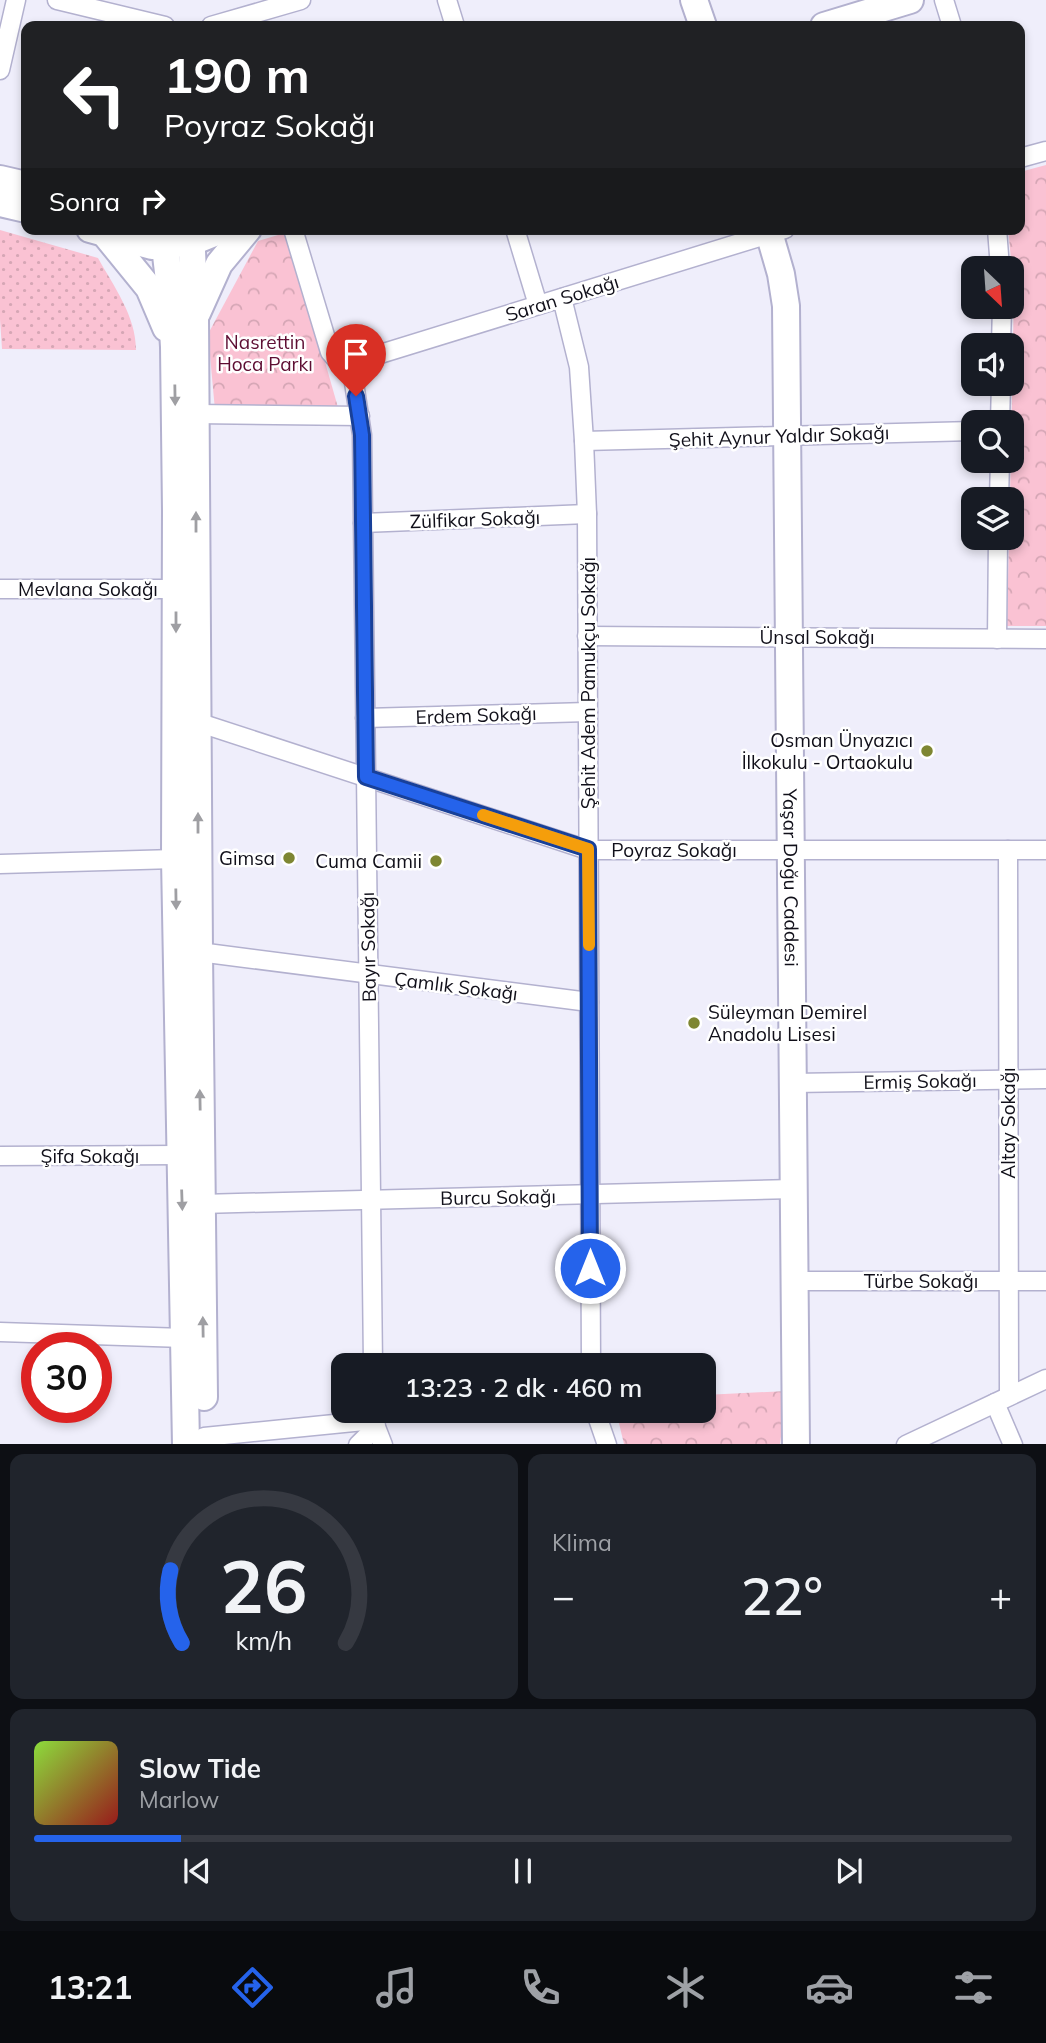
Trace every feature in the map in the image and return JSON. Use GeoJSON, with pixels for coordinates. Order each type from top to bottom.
{"type":"FeatureCollection","features":[{"type":"Feature","properties":{"kind":"main road"},"geometry":{"type":"LineString","coordinates":[[694,0],[701,21]]}},
{"type":"Feature","properties":{"kind":"main road"},"geometry":{"type":"LineString","coordinates":[[841,21],[910,0]]}},
{"type":"Feature","properties":{"kind":"main road"},"geometry":{"type":"LineString","coordinates":[[0,179],[21,184]]}},
{"type":"Feature","properties":{"kind":"main road"},"geometry":{"type":"LineString","coordinates":[[0,203],[21,208]]}},
{"type":"Feature","properties":{"kind":"main road"},"geometry":{"type":"LineString","coordinates":[[101,235],[149,288],[174,347]]}},
{"type":"Feature","properties":{"kind":"main road"},"geometry":{"type":"LineString","coordinates":[[110,235],[152,246],[163,238],[191,235],[195,318],[201,1204],[198,1442]]}},
{"type":"Feature","properties":{"kind":"main road"},"geometry":{"type":"LineString","coordinates":[[195,318],[219,264],[243,235]]}},
{"type":"Feature","properties":{"kind":"main road","name":"Yaşar Doğu Caddesi"},"geometry":{"type":"LineString","coordinates":[[775,235],[785,290],[788,437],[796,1444]]}},
{"type":"Feature","properties":{"kind":"main road"},"geometry":{"type":"LineString","coordinates":[[163,238],[174,347],[175,859],[184,1338],[198,1442]]}},
{"type":"Feature","properties":{"kind":"street"},"geometry":{"type":"LineString","coordinates":[[0,70],[16,0]]}},
{"type":"Feature","properties":{"kind":"street"},"geometry":{"type":"LineString","coordinates":[[58,0],[144,21]]}},
{"type":"Feature","properties":{"kind":"street"},"geometry":{"type":"LineString","coordinates":[[237,21],[264,6],[301,0]]}},
{"type":"Feature","properties":{"kind":"street"},"geometry":{"type":"LineString","coordinates":[[447,0],[453,21]]}},
{"type":"Feature","properties":{"kind":"street"},"geometry":{"type":"LineString","coordinates":[[944,0],[950,21]]}},
{"type":"Feature","properties":{"kind":"street"},"geometry":{"type":"LineString","coordinates":[[1025,157],[1046,151]]}},
{"type":"Feature","properties":{"kind":"street","name":"Bayır Sokağı"},"geometry":{"type":"LineString","coordinates":[[295,235],[330,352],[345,362],[360,416],[362,435],[373,1353]]}},
{"type":"Feature","properties":{"kind":"street"},"geometry":{"type":"LineString","coordinates":[[517,235],[538,305]]}},
{"type":"Feature","properties":{"kind":"street","name":"Saran Sokağı"},"geometry":{"type":"LineString","coordinates":[[345,362],[761,235]]}},
{"type":"Feature","properties":{"kind":"street"},"geometry":{"type":"LineString","coordinates":[[997,235],[999,256]]}},
{"type":"Feature","properties":{"kind":"street","name":"Şehit Adem Pamukçu Sokağı"},"geometry":{"type":"LineString","coordinates":[[562,298],[579,367],[587,514],[591,1353]]}},
{"type":"Feature","properties":{"kind":"street"},"geometry":{"type":"LineString","coordinates":[[195,414],[360,416]]}},
{"type":"Feature","properties":{"kind":"street","name":"Şehit Aynur Yaldır Sokağı"},"geometry":{"type":"LineString","coordinates":[[584,441],[961,430]]}},
{"type":"Feature","properties":{"kind":"street","name":"Zülfikar Sokağı"},"geometry":{"type":"LineString","coordinates":[[363,523],[587,514]]}},
{"type":"Feature","properties":{"kind":"street"},"geometry":{"type":"LineString","coordinates":[[996,639],[998,550]]}},
{"type":"Feature","properties":{"kind":"street","name":"Mevlana Sokağı"},"geometry":{"type":"LineString","coordinates":[[0,589],[176,589]]}},
{"type":"Feature","properties":{"kind":"street","name":"Ünsal Sokağı"},"geometry":{"type":"LineString","coordinates":[[587,636],[1046,639]]}},
{"type":"Feature","properties":{"kind":"street","name":"Erdem Sokağı"},"geometry":{"type":"LineString","coordinates":[[365,718],[588,712]]}},
{"type":"Feature","properties":{"kind":"street","name":"Poyraz Sokağı"},"geometry":{"type":"LineString","coordinates":[[197,722],[588,849],[1046,850]]}},
{"type":"Feature","properties":{"kind":"street","name":"Altay Sokağı"},"geometry":{"type":"LineString","coordinates":[[1008,850],[1009,1281],[1002,1399],[1013,1444]]}},
{"type":"Feature","properties":{"kind":"street"},"geometry":{"type":"LineString","coordinates":[[0,864],[175,859]]}},
{"type":"Feature","properties":{"kind":"street","name":"Çamlık Sokağı"},"geometry":{"type":"LineString","coordinates":[[199,952],[589,1002]]}},
{"type":"Feature","properties":{"kind":"street","name":"Ermiş Sokağı"},"geometry":{"type":"LineString","coordinates":[[793,1083],[1046,1079]]}},
{"type":"Feature","properties":{"kind":"street","name":"Şifa Sokağı"},"geometry":{"type":"LineString","coordinates":[[0,1156],[180,1155]]}},
{"type":"Feature","properties":{"kind":"street","name":"Burcu Sokağı"},"geometry":{"type":"LineString","coordinates":[[201,1204],[794,1189]]}},
{"type":"Feature","properties":{"kind":"street","name":"Türbe Sokağı"},"geometry":{"type":"LineString","coordinates":[[795,1281],[1046,1281]]}},
{"type":"Feature","properties":{"kind":"street"},"geometry":{"type":"LineString","coordinates":[[0,1332],[184,1338]]}},
{"type":"Feature","properties":{"kind":"street"},"geometry":{"type":"LineString","coordinates":[[906,1444],[1046,1379]]}},
{"type":"Feature","properties":{"kind":"street"},"geometry":{"type":"LineString","coordinates":[[198,1442],[344,1423]]}},
{"type":"Feature","properties":{"kind":"street"},"geometry":{"type":"LineString","coordinates":[[358,1444],[372,1423]]}},
{"type":"Feature","properties":{"kind":"street"},"geometry":{"type":"LineString","coordinates":[[376,1423],[383,1444]]}},
{"type":"Feature","properties":{"kind":"street"},"geometry":{"type":"LineString","coordinates":[[600,1423],[607,1444]]}},
{"type":"Feature","properties":{"kind":"green space"},"geometry":{"type":"Polygon","coordinates":[[[1046,165],[1046,626],[1007,626],[1009,550],[1024,550],[1024,487],[1010,487],[1010,473],[1024,473],[1024,410],[1012,410],[1012,396],[1024,396],[1024,333],[1013,333],[1013,319],[1024,319],[1024,256],[1011,256],[1009,235],[1025,235],[1025,171],[1046,165]]]}},
{"type":"Feature","properties":{"kind":"green space"},"geometry":{"type":"Polygon","coordinates":[[[0,230],[98,258],[128,314],[136,350],[2,349],[0,230]]]}},
{"type":"Feature","properties":{"kind":"green space","name":"Nasrettin Hoca Parkı"},"geometry":{"type":"Polygon","coordinates":[[[289,235],[339,411],[215,410],[208,334],[258,241],[289,235]]]}},
{"type":"Feature","properties":{"kind":"green space"},"geometry":{"type":"Polygon","coordinates":[[[787,1391],[780,1444],[624,1444],[619,1423],[716,1423],[716,1394],[787,1391]]]}},
{"type":"Feature","properties":{"kind":"slow traffic"},"geometry":{"type":"LineString","coordinates":[[483,815],[588,849],[589,945]]}},
{"type":"Feature","properties":{"kind":"place","name":"Osman Ünyazıcı İlkokulu - Ortaokulu"},"geometry":{"type":"Point","coordinates":[927,751]}},
{"type":"Feature","properties":{"kind":"place","name":"Gimsa"},"geometry":{"type":"Point","coordinates":[289,858]}},
{"type":"Feature","properties":{"kind":"place","name":"Cuma Camii"},"geometry":{"type":"Point","coordinates":[436,861]}},
{"type":"Feature","properties":{"kind":"place","name":"Süleyman Demirel Anadolu Lisesi"},"geometry":{"type":"Point","coordinates":[694,1023]}},
{"type":"Feature","properties":{"kind":"route"},"geometry":{"type":"LineString","coordinates":[[356,396],[362,435],[366,777],[588,849],[590,1268]]}}]}
